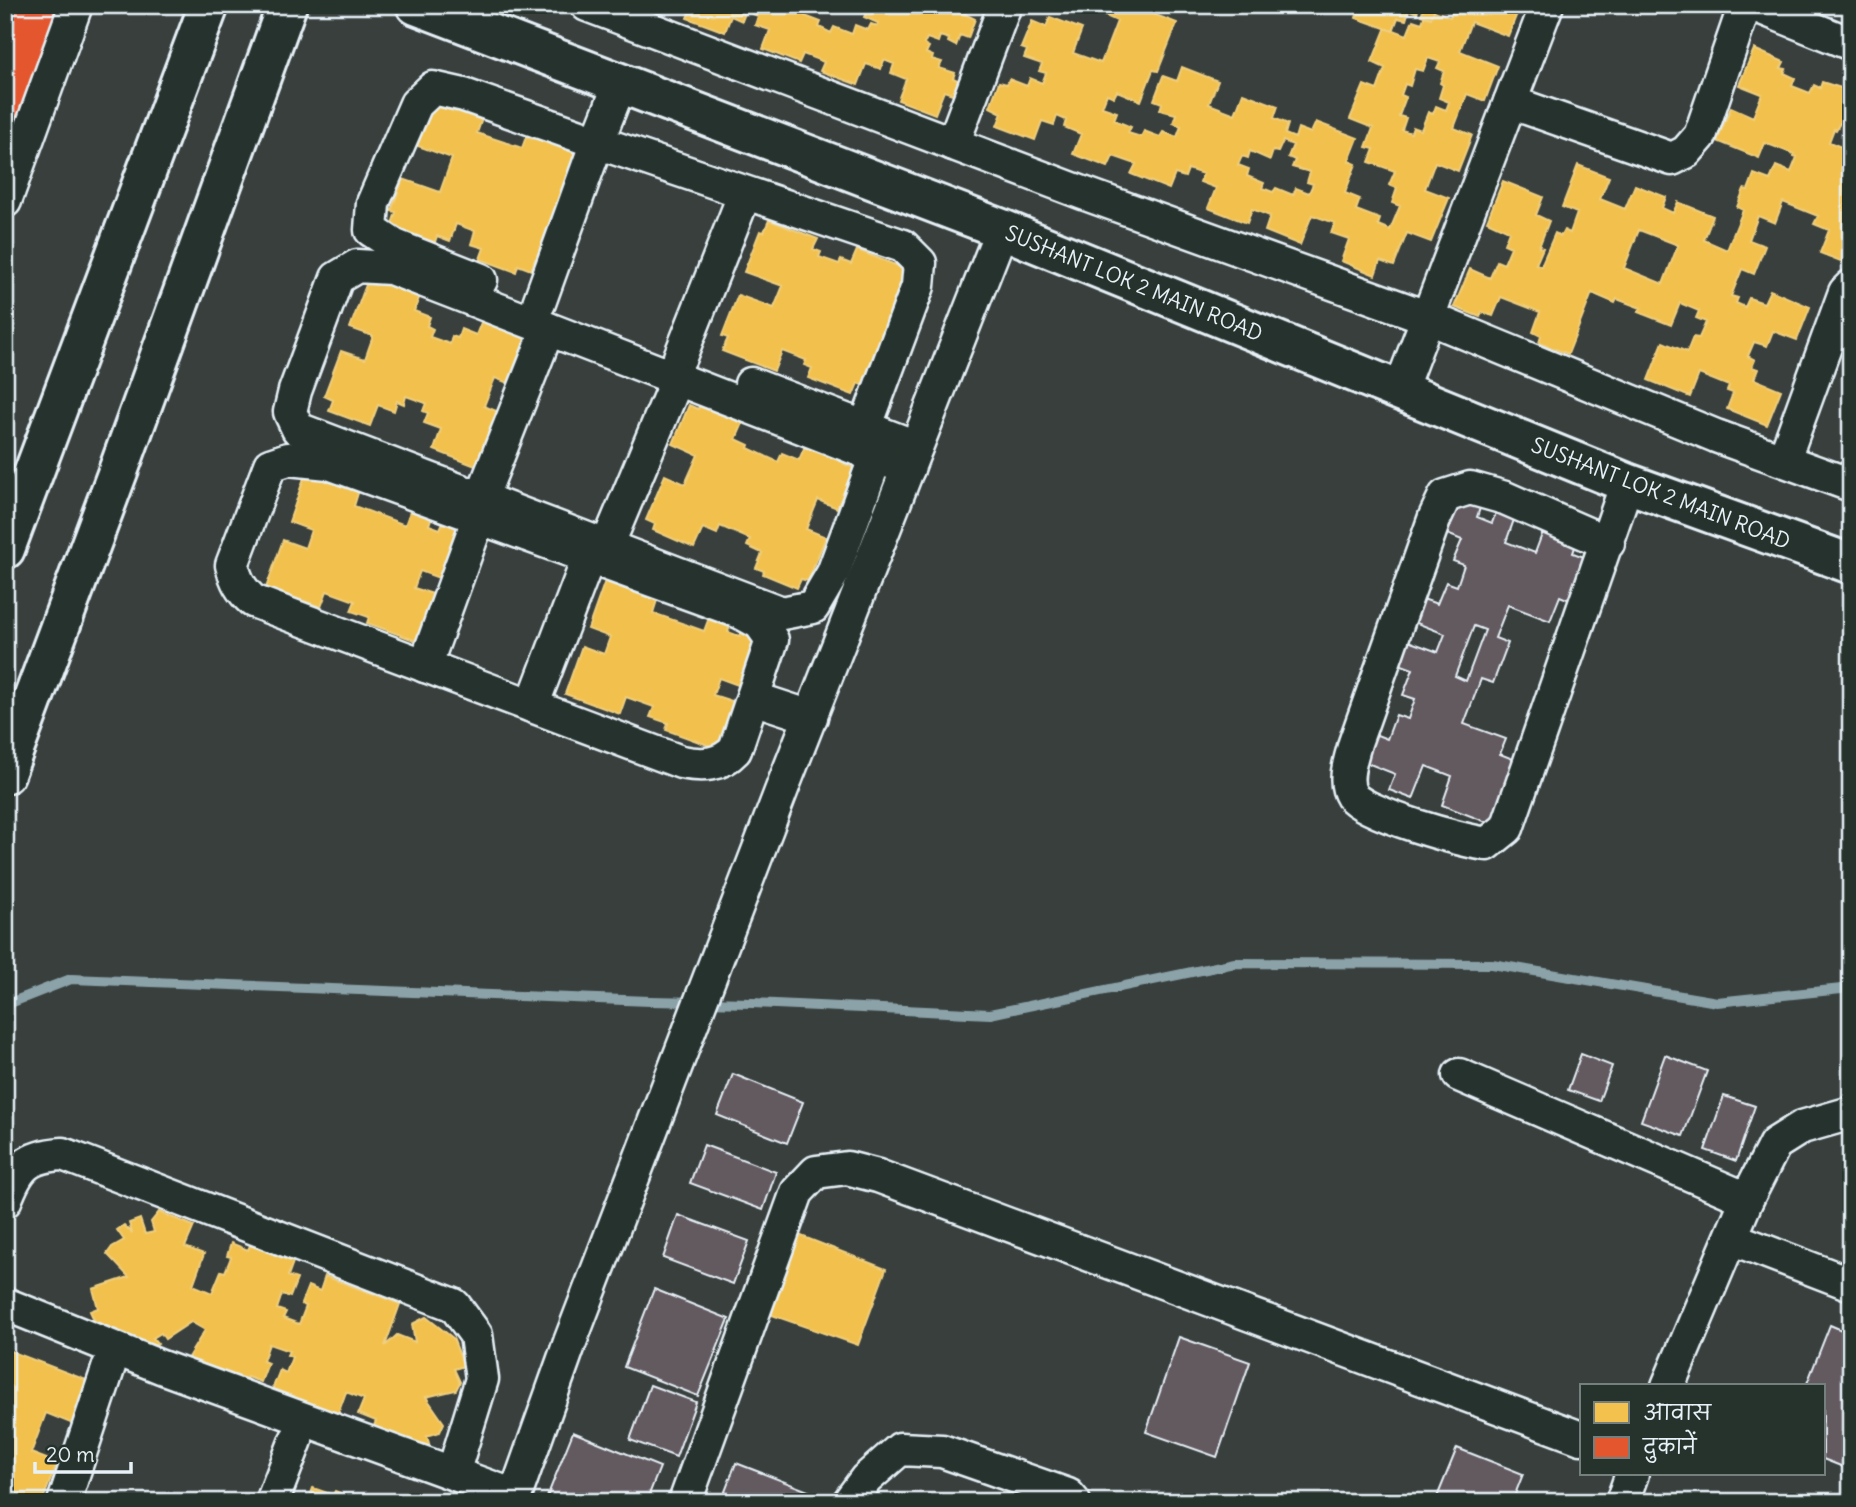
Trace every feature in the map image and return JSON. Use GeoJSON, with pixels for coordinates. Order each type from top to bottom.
{"type":"FeatureCollection","features":[{"type":"Feature","properties":{"kind":"street"},"geometry":{"type":"LineString","coordinates":[[5,201],[76,5]]}},
{"type":"Feature","properties":{"kind":"street"},"geometry":{"type":"LineString","coordinates":[[5,549],[209,5]]}},
{"type":"Feature","properties":{"kind":"street"},"geometry":{"type":"LineString","coordinates":[[5,774],[287,5]]}},
{"type":"Feature","properties":{"kind":"street","name":"SUSHANT LOK 2 MAIN ROAD"},"geometry":{"type":"LineString","coordinates":[[416,5],[1002,229],[1627,483],[1851,564]]}},
{"type":"Feature","properties":{"kind":"street"},"geometry":{"type":"LineString","coordinates":[[587,5],[1083,193],[1429,318],[1716,436],[1851,485]]}},
{"type":"Feature","properties":{"kind":"street"},"geometry":{"type":"LineString","coordinates":[[953,144],[1005,5]]}},
{"type":"Feature","properties":{"kind":"street"},"geometry":{"type":"LineString","coordinates":[[1400,390],[1547,5]]}},
{"type":"Feature","properties":{"kind":"street"},"geometry":{"type":"LineString","coordinates":[[1510,102],[1672,159],[1686,152],[1700,136],[1745,5]]}},
{"type":"Feature","properties":{"kind":"street"},"geometry":{"type":"LineString","coordinates":[[1754,5],[1851,44]]}},
{"type":"Feature","properties":{"kind":"street"},"geometry":{"type":"LineString","coordinates":[[425,666],[480,508],[597,142],[620,84]]}},
{"type":"Feature","properties":{"kind":"street"},"geometry":{"type":"LineString","coordinates":[[543,316],[395,246],[371,230],[373,203],[416,104],[433,88],[464,95],[903,246],[920,262],[918,286],[871,442],[833,573],[813,607],[782,613],[598,552],[480,508],[298,429],[290,412],[295,391],[337,278],[357,266],[391,268],[543,316],[679,368],[871,442],[912,458]]}},
{"type":"Feature","properties":{"kind":"street"},"geometry":{"type":"LineString","coordinates":[[532,706],[679,368],[745,193]]}},
{"type":"Feature","properties":{"kind":"street"},"geometry":{"type":"LineString","coordinates":[[5,1326],[296,1440],[462,1493],[514,1499],[570,1342],[706,987],[1002,229]]}},
{"type":"Feature","properties":{"kind":"street"},"geometry":{"type":"LineString","coordinates":[[1784,459],[1845,292],[1851,286]]}},
{"type":"Feature","properties":{"kind":"street"},"geometry":{"type":"LineString","coordinates":[[480,508],[329,463],[288,458],[270,465],[232,565],[236,581],[253,601],[681,762],[712,764],[725,761],[735,750],[772,640],[760,623],[740,612],[598,552]]}},
{"type":"Feature","properties":{"kind":"street"},"geometry":{"type":"LineString","coordinates":[[1608,543],[1506,498],[1470,488],[1445,496],[1435,517],[1355,743],[1347,774],[1352,796],[1367,807],[1465,841],[1487,844],[1507,828],[1608,543],[1627,483]]}},
{"type":"Feature","properties":{"kind":"street"},"geometry":{"type":"LineString","coordinates":[[753,698],[811,718]]}},
{"type":"Feature","properties":{"kind":"street"},"geometry":{"type":"LineString","coordinates":[[1459,1074],[1747,1199]]}},
{"type":"Feature","properties":{"kind":"street"},"geometry":{"type":"LineString","coordinates":[[1669,1384],[1747,1199],[1775,1144],[1802,1127],[1851,1113]]}},
{"type":"Feature","properties":{"kind":"street"},"geometry":{"type":"LineString","coordinates":[[5,1201],[10,1186],[27,1161],[44,1155],[63,1154],[454,1305],[476,1335],[482,1379],[462,1493]]}},
{"type":"Feature","properties":{"kind":"street"},"geometry":{"type":"LineString","coordinates":[[685,1502],[797,1192],[816,1172],[847,1168],[878,1175],[1580,1438]]}},
{"type":"Feature","properties":{"kind":"street"},"geometry":{"type":"LineString","coordinates":[[1731,1238],[1851,1284]]}},
{"type":"Feature","properties":{"kind":"street"},"geometry":{"type":"LineString","coordinates":[[5,1304],[462,1493]]}},
{"type":"Feature","properties":{"kind":"street"},"geometry":{"type":"LineString","coordinates":[[64,1502],[109,1366]]}},
{"type":"Feature","properties":{"kind":"street"},"geometry":{"type":"LineString","coordinates":[[272,1502],[296,1440]]}},
{"type":"Feature","properties":{"kind":"street"},"geometry":{"type":"LineString","coordinates":[[849,1502],[866,1479],[900,1449],[942,1451],[1068,1495],[1074,1502]]}},
{"type":"Feature","properties":{"kind":"street"},"geometry":{"type":"LineString","coordinates":[[1622,1502],[1631,1476]]}},
{"type":"Feature","properties":{"kind":"building: आवास"},"geometry":{"type":"Polygon","coordinates":[[[692,5],[801,5],[808,8],[805,16],[821,22],[819,27],[831,33],[834,27],[852,34],[855,25],[868,30],[871,24],[877,26],[878,23],[864,17],[869,7],[863,5],[911,5],[925,11],[927,5],[969,5],[965,14],[975,19],[968,38],[960,35],[956,46],[948,42],[949,39],[940,36],[938,42],[927,38],[924,44],[929,47],[926,53],[933,56],[932,59],[942,62],[939,68],[955,73],[953,78],[960,81],[955,95],[944,91],[935,114],[898,100],[906,79],[891,73],[894,64],[884,60],[881,69],[866,64],[858,85],[820,71],[824,62],[803,54],[799,63],[763,49],[770,30],[755,25],[758,16],[746,11],[742,21],[731,16],[725,32],[687,18],[692,5]]]}},
{"type":"Feature","properties":{"kind":"building: आवास"},"geometry":{"type":"Polygon","coordinates":[[[1102,5],[1150,5],[1148,12],[1177,23],[1158,71],[1153,70],[1141,101],[1117,91],[1114,97],[1107,94],[1102,107],[1117,112],[1114,120],[1131,127],[1128,133],[1141,137],[1144,131],[1160,137],[1163,132],[1177,137],[1181,126],[1173,123],[1176,114],[1160,110],[1162,103],[1154,100],[1163,76],[1177,81],[1182,67],[1218,81],[1209,104],[1235,114],[1243,93],[1278,106],[1274,118],[1288,124],[1285,134],[1295,138],[1298,128],[1311,133],[1316,122],[1358,138],[1349,161],[1356,164],[1345,193],[1360,199],[1356,210],[1380,219],[1378,225],[1390,230],[1400,206],[1392,203],[1397,188],[1389,185],[1395,171],[1369,162],[1374,149],[1366,147],[1373,128],[1350,119],[1364,85],[1377,90],[1385,68],[1372,62],[1386,27],[1407,35],[1413,20],[1422,23],[1427,8],[1450,17],[1455,5],[1502,5],[1518,11],[1508,36],[1471,22],[1460,51],[1498,66],[1485,101],[1467,94],[1454,128],[1472,135],[1458,171],[1435,162],[1425,189],[1449,198],[1431,242],[1407,233],[1394,266],[1380,261],[1375,275],[1341,261],[1349,239],[1331,233],[1335,223],[1312,215],[1300,245],[1265,231],[1270,216],[1252,209],[1247,223],[1208,208],[1216,188],[1200,182],[1203,174],[1188,169],[1185,177],[1175,174],[1169,189],[1131,174],[1136,164],[1113,156],[1108,167],[1073,154],[1081,134],[1064,127],[1066,120],[1057,116],[1054,125],[1042,121],[1035,140],[997,126],[1002,113],[990,107],[999,82],[1007,84],[1009,79],[1027,86],[1030,78],[1042,83],[1046,73],[1039,71],[1042,64],[1024,58],[1027,50],[1021,48],[1032,21],[1046,27],[1050,17],[1082,29],[1073,53],[1101,63],[1117,21],[1099,13],[1102,5]],[[1428,58],[1423,71],[1415,69],[1410,86],[1405,84],[1401,95],[1406,97],[1399,116],[1406,118],[1402,130],[1411,133],[1413,127],[1421,130],[1428,112],[1433,114],[1436,106],[1446,110],[1449,102],[1439,98],[1444,71],[1437,68],[1440,62],[1428,58]],[[1283,141],[1278,152],[1273,151],[1270,160],[1250,151],[1248,158],[1242,156],[1238,165],[1249,169],[1247,176],[1264,183],[1262,188],[1273,192],[1276,188],[1293,195],[1296,188],[1309,193],[1313,184],[1307,182],[1310,172],[1292,167],[1295,160],[1288,157],[1293,145],[1283,141]]]}},
{"type":"Feature","properties":{"kind":"building: आवास"},"geometry":{"type":"Polygon","coordinates":[[[1360,5],[1420,5],[1417,13],[1409,10],[1406,20],[1398,18],[1393,31],[1356,18],[1360,5]]]}},
{"type":"Feature","properties":{"kind":"building: आवास"},"geometry":{"type":"Polygon","coordinates":[[[1420,5],[1447,5],[1445,10],[1435,7],[1431,18],[1421,15],[1424,7],[1420,5]]]}},
{"type":"Feature","properties":{"kind":"building: आवास"},"geometry":{"type":"Polygon","coordinates":[[[1754,49],[1784,62],[1781,68],[1786,69],[1784,73],[1795,78],[1792,86],[1810,93],[1814,85],[1820,88],[1822,82],[1851,91],[1851,121],[1848,127],[1840,123],[1836,130],[1834,129],[1829,142],[1851,151],[1851,265],[1820,253],[1829,230],[1814,224],[1818,216],[1783,202],[1775,223],[1758,216],[1749,240],[1765,246],[1754,274],[1742,269],[1731,296],[1738,298],[1736,303],[1745,307],[1749,298],[1764,303],[1770,290],[1810,307],[1797,340],[1773,331],[1767,346],[1754,342],[1748,356],[1755,360],[1752,367],[1758,369],[1754,379],[1781,390],[1767,425],[1727,409],[1733,393],[1727,391],[1729,386],[1699,374],[1690,397],[1648,380],[1663,342],[1687,352],[1693,337],[1699,338],[1706,322],[1696,318],[1699,311],[1680,303],[1671,325],[1638,312],[1641,308],[1617,299],[1615,303],[1592,293],[1568,354],[1539,343],[1541,336],[1533,332],[1540,312],[1501,297],[1493,316],[1482,312],[1480,317],[1454,307],[1470,269],[1490,278],[1497,261],[1504,264],[1511,247],[1504,244],[1509,231],[1487,221],[1503,181],[1543,197],[1536,215],[1549,221],[1539,247],[1543,248],[1536,264],[1541,266],[1555,233],[1561,236],[1564,230],[1570,233],[1577,213],[1562,207],[1578,165],[1609,177],[1600,199],[1625,209],[1635,185],[1666,197],[1662,208],[1673,213],[1678,202],[1713,216],[1704,240],[1727,250],[1743,210],[1737,207],[1754,174],[1770,180],[1776,166],[1791,172],[1797,157],[1765,143],[1759,158],[1717,141],[1731,107],[1753,117],[1762,94],[1739,85],[1754,49]],[[1639,230],[1624,268],[1663,284],[1678,245],[1639,230]]]}},
{"type":"Feature","properties":{"kind":"building: आवास"},"geometry":{"type":"Polygon","coordinates":[[[436,102],[456,112],[458,107],[483,116],[477,133],[522,148],[526,137],[532,139],[533,135],[578,146],[572,163],[578,164],[543,262],[535,259],[531,270],[518,265],[516,272],[480,259],[484,248],[471,244],[475,231],[456,224],[450,241],[437,236],[435,242],[391,227],[396,212],[391,211],[403,179],[440,192],[452,158],[415,145],[427,110],[432,112],[436,102]]]}},
{"type":"Feature","properties":{"kind":"building: आवास"},"geometry":{"type":"Polygon","coordinates":[[[769,220],[818,239],[813,249],[821,252],[819,257],[839,264],[841,260],[851,264],[857,250],[906,269],[902,280],[906,282],[866,387],[858,383],[853,395],[808,378],[812,368],[804,365],[806,360],[782,351],[774,371],[722,351],[728,338],[722,336],[738,295],[774,308],[783,286],[744,272],[760,231],[764,232],[769,220]]]}},
{"type":"Feature","properties":{"kind":"building: आवास"},"geometry":{"type":"Polygon","coordinates":[[[379,277],[421,293],[414,311],[430,317],[427,326],[433,329],[430,337],[450,344],[452,336],[458,338],[461,329],[476,335],[484,315],[527,331],[524,339],[533,342],[516,386],[495,378],[484,406],[506,415],[478,467],[434,450],[441,429],[424,423],[428,413],[423,411],[426,403],[406,396],[404,404],[397,401],[394,411],[378,405],[370,426],[329,411],[333,400],[324,396],[341,351],[365,359],[373,336],[350,328],[367,282],[375,285],[379,277]]]}},
{"type":"Feature","properties":{"kind":"building: आवास"},"geometry":{"type":"Polygon","coordinates":[[[701,402],[744,421],[736,439],[749,445],[748,448],[778,462],[782,453],[799,460],[808,439],[848,456],[844,464],[854,468],[837,508],[818,500],[806,529],[826,537],[808,581],[801,579],[797,588],[763,574],[764,571],[756,568],[762,553],[747,546],[750,539],[720,526],[717,534],[703,528],[694,548],[653,530],[655,524],[646,520],[665,475],[685,484],[698,455],[673,444],[689,405],[698,409],[701,402]]]}},
{"type":"Feature","properties":{"kind":"building: आवास"},"geometry":{"type":"Polygon","coordinates":[[[306,472],[359,490],[354,506],[405,525],[411,509],[432,516],[429,525],[440,529],[444,520],[466,528],[447,581],[420,571],[414,588],[442,597],[425,644],[367,623],[369,617],[351,611],[355,601],[327,591],[321,607],[266,588],[283,540],[305,548],[311,530],[289,522],[306,472]]]}},
{"type":"Feature","properties":{"kind":"building: आवास"},"geometry":{"type":"Polygon","coordinates":[[[606,578],[658,597],[653,613],[704,631],[710,615],[731,623],[728,632],[739,636],[743,626],[765,635],[746,688],[719,678],[713,695],[741,704],[724,751],[666,730],[668,723],[650,717],[654,707],[626,697],[620,714],[565,694],[582,646],[604,654],[610,637],[588,629],[606,578]]]}},
{"type":"Feature","properties":{"kind":"building: आवास"},"geometry":{"type":"Polygon","coordinates":[[[159,1212],[194,1226],[185,1247],[204,1254],[193,1285],[212,1293],[221,1271],[225,1272],[231,1257],[227,1256],[231,1243],[248,1250],[250,1245],[293,1262],[288,1276],[297,1279],[290,1297],[282,1294],[277,1309],[286,1312],[283,1318],[299,1324],[306,1306],[301,1304],[308,1286],[320,1291],[325,1276],[400,1304],[385,1346],[397,1335],[415,1342],[412,1324],[426,1317],[453,1338],[464,1366],[454,1369],[460,1382],[456,1390],[426,1397],[444,1423],[440,1432],[427,1436],[430,1447],[406,1455],[369,1438],[376,1421],[358,1414],[364,1399],[346,1392],[333,1428],[276,1407],[281,1393],[272,1390],[280,1370],[286,1373],[292,1357],[287,1355],[289,1351],[269,1344],[263,1361],[268,1363],[261,1382],[247,1377],[242,1390],[182,1367],[205,1330],[191,1322],[165,1339],[161,1333],[153,1338],[158,1344],[150,1349],[102,1338],[90,1311],[98,1308],[93,1289],[129,1277],[107,1254],[112,1247],[124,1240],[117,1230],[124,1225],[132,1233],[129,1223],[140,1219],[145,1234],[154,1232],[151,1222],[159,1212]]]}},
{"type":"Feature","properties":{"kind":"building: आवास"},"geometry":{"type":"Polygon","coordinates":[[[791,1232],[886,1269],[858,1345],[763,1312],[791,1232]]]}},
{"type":"Feature","properties":{"kind":"building: आवास"},"geometry":{"type":"Polygon","coordinates":[[[5,1349],[89,1381],[73,1424],[46,1413],[31,1453],[57,1463],[42,1502],[29,1502],[5,1493],[5,1349]]]}},
{"type":"Feature","properties":{"kind":"building: आवास"},"geometry":{"type":"Polygon","coordinates":[[[313,1488],[333,1495],[335,1491],[353,1498],[351,1502],[308,1502],[313,1488]]]}},
{"type":"Feature","properties":{"kind":"building: दुकानें"},"geometry":{"type":"Polygon","coordinates":[[[5,5],[61,5],[17,125],[5,121],[5,5]]]}},
{"type":"Feature","properties":{"kind":"building: अन्य"},"geometry":{"type":"Polygon","coordinates":[[[1460,501],[1480,508],[1477,517],[1492,523],[1498,507],[1516,514],[1506,542],[1535,553],[1544,529],[1577,541],[1573,553],[1592,560],[1572,601],[1560,596],[1550,621],[1508,605],[1495,638],[1508,643],[1493,683],[1481,679],[1464,724],[1506,739],[1500,754],[1518,761],[1494,825],[1442,805],[1452,776],[1426,766],[1413,799],[1389,790],[1395,774],[1362,761],[1372,733],[1387,739],[1396,715],[1408,719],[1415,699],[1403,695],[1413,669],[1399,664],[1408,641],[1438,652],[1445,634],[1414,622],[1423,599],[1437,604],[1446,582],[1457,586],[1464,565],[1453,561],[1462,540],[1447,534],[1460,501]],[[1474,626],[1455,676],[1466,681],[1485,630],[1474,626]]]}},
{"type":"Feature","properties":{"kind":"building: अन्य"},"geometry":{"type":"Polygon","coordinates":[[[1581,1054],[1612,1066],[1599,1101],[1568,1090],[1581,1054]]]}},
{"type":"Feature","properties":{"kind":"building: अन्य"},"geometry":{"type":"Polygon","coordinates":[[[1665,1055],[1707,1071],[1683,1136],[1641,1121],[1665,1055]]]}},
{"type":"Feature","properties":{"kind":"building: अन्य"},"geometry":{"type":"Polygon","coordinates":[[[733,1074],[803,1102],[787,1143],[717,1115],[733,1074]]]}},
{"type":"Feature","properties":{"kind":"building: अन्य"},"geometry":{"type":"Polygon","coordinates":[[[1724,1096],[1755,1106],[1736,1161],[1705,1150],[1724,1096]]]}},
{"type":"Feature","properties":{"kind":"building: अन्य"},"geometry":{"type":"Polygon","coordinates":[[[704,1145],[776,1172],[763,1210],[690,1183],[704,1145]]]}},
{"type":"Feature","properties":{"kind":"building: अन्य"},"geometry":{"type":"Polygon","coordinates":[[[678,1215],[749,1241],[733,1284],[663,1258],[678,1215]]]}},
{"type":"Feature","properties":{"kind":"building: अन्य"},"geometry":{"type":"Polygon","coordinates":[[[654,1289],[729,1319],[698,1396],[624,1367],[654,1289]]]}},
{"type":"Feature","properties":{"kind":"building: अन्य"},"geometry":{"type":"Polygon","coordinates":[[[1830,1325],[1851,1334],[1851,1470],[1825,1460],[1825,1384],[1807,1384],[1830,1325]]]}},
{"type":"Feature","properties":{"kind":"building: अन्य"},"geometry":{"type":"Polygon","coordinates":[[[1179,1337],[1250,1362],[1217,1457],[1146,1432],[1179,1337]]]}},
{"type":"Feature","properties":{"kind":"building: अन्य"},"geometry":{"type":"Polygon","coordinates":[[[650,1385],[696,1402],[676,1457],[630,1440],[650,1385]]]}},
{"type":"Feature","properties":{"kind":"building: अन्य"},"geometry":{"type":"Polygon","coordinates":[[[573,1432],[660,1467],[646,1502],[545,1502],[573,1432]]]}},
{"type":"Feature","properties":{"kind":"building: अन्य"},"geometry":{"type":"Polygon","coordinates":[[[1457,1448],[1523,1474],[1512,1502],[1435,1502],[1457,1448]]]}},
{"type":"Feature","properties":{"kind":"building: अन्य"},"geometry":{"type":"Polygon","coordinates":[[[736,1463],[811,1492],[807,1502],[721,1502],[736,1463]]]}},
{"type":"Feature","properties":{"kind":"waterway"},"geometry":{"type":"LineString","coordinates":[[5,1005],[71,979],[990,1014],[1235,963],[1492,964],[1717,1002],[1851,988]]}}]}
